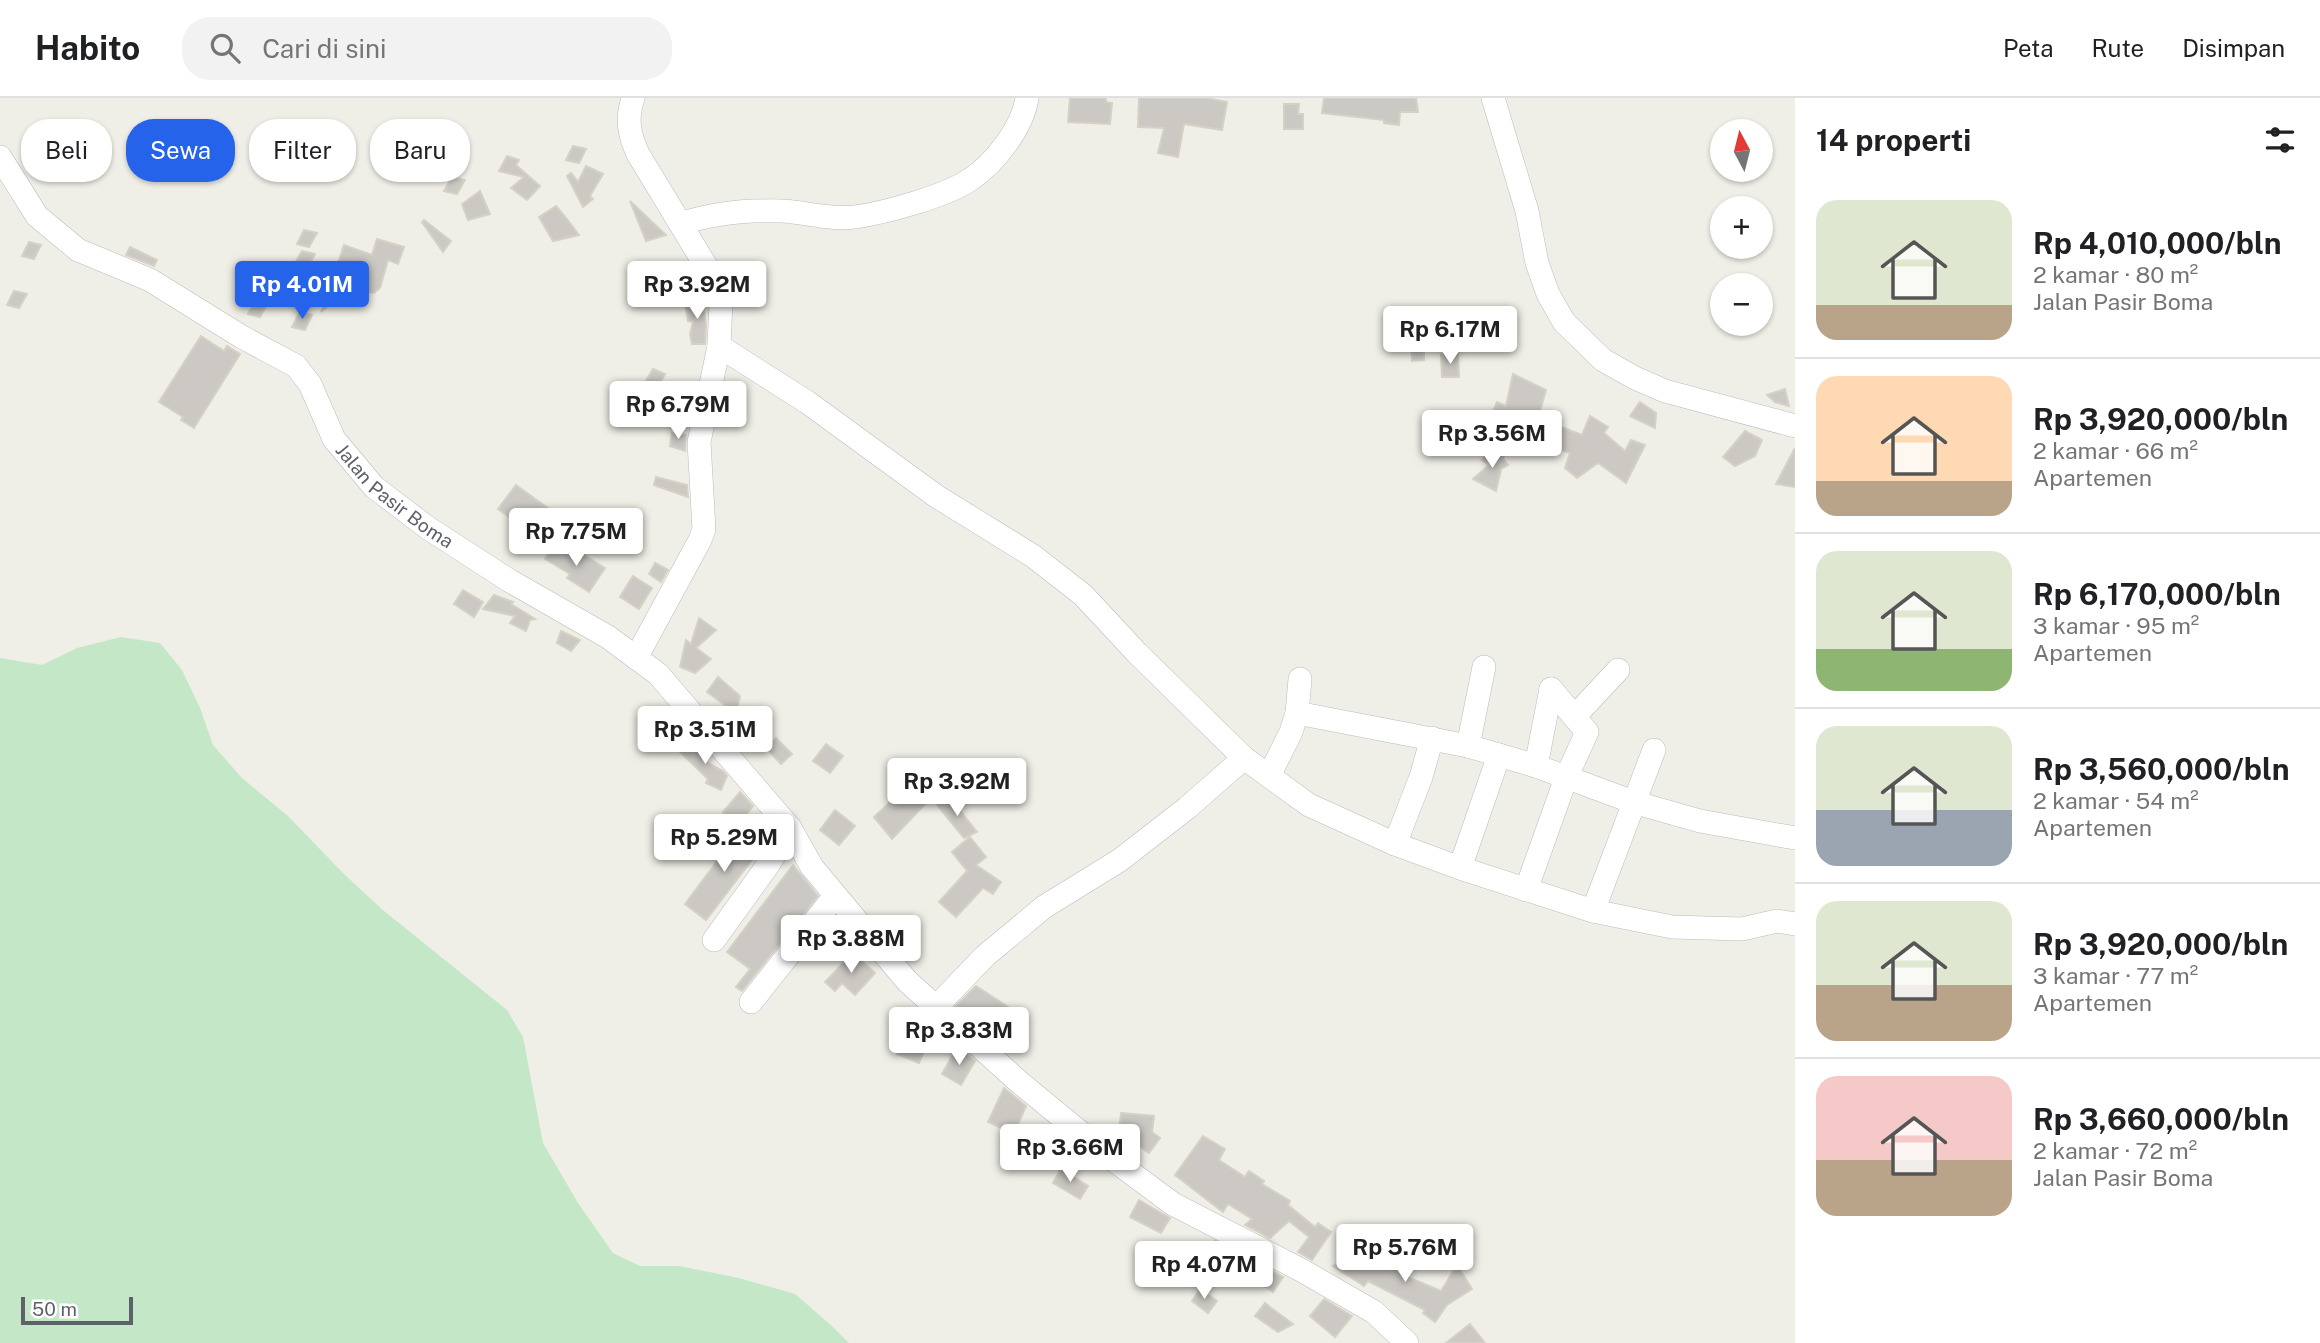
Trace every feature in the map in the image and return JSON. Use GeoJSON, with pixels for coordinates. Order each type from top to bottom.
{"type":"FeatureCollection","features":[{"type":"Feature","properties":{"kind":"street"},"geometry":{"type":"LineString","coordinates":[[633,98],[628,123],[630,136],[638,154],[712,276],[720,302],[719,346],[699,442],[704,529],[701,540],[636,658]]}},
{"type":"Feature","properties":{"kind":"street"},"geometry":{"type":"LineString","coordinates":[[681,224],[710,214],[781,211],[825,218],[854,217],[921,201],[970,180],[1007,145],[1027,98]]}},
{"type":"Feature","properties":{"kind":"street"},"geometry":{"type":"LineString","coordinates":[[1493,98],[1527,211],[1537,263],[1548,294],[1564,322],[1603,360],[1635,378],[1665,391],[1795,426]]}},
{"type":"Feature","properties":{"kind":"street","name":"Jalan Pasir Boma"},"geometry":{"type":"LineString","coordinates":[[0,157],[37,215],[78,250],[150,280],[242,337],[296,366],[310,384],[334,439],[374,487],[428,528],[510,581],[608,637],[658,674],[790,828],[812,867],[907,981],[1018,1081],[1115,1161],[1173,1204],[1303,1271],[1374,1312],[1407,1343]]}},
{"type":"Feature","properties":{"kind":"street"},"geometry":{"type":"LineString","coordinates":[[719,346],[807,402],[936,496],[1033,556],[1083,595],[1137,653],[1244,758],[1309,806],[1395,844],[1593,911],[1672,927],[1742,929],[1777,921],[1795,924]]}},
{"type":"Feature","properties":{"kind":"street"},"geometry":{"type":"LineString","coordinates":[[1468,746],[1484,667]]}},
{"type":"Feature","properties":{"kind":"street"},"geometry":{"type":"LineString","coordinates":[[1575,716],[1618,670]]}},
{"type":"Feature","properties":{"kind":"street"},"geometry":{"type":"LineString","coordinates":[[1269,776],[1297,713],[1300,680]]}},
{"type":"Feature","properties":{"kind":"street"},"geometry":{"type":"LineString","coordinates":[[1526,890],[1566,778],[1587,732],[1551,689],[1536,766]]}},
{"type":"Feature","properties":{"kind":"street"},"geometry":{"type":"LineString","coordinates":[[1297,713],[1468,746],[1536,766],[1633,802],[1700,821],[1795,838]]}},
{"type":"Feature","properties":{"kind":"street"},"geometry":{"type":"LineString","coordinates":[[1395,844],[1421,777],[1432,738]]}},
{"type":"Feature","properties":{"kind":"street"},"geometry":{"type":"LineString","coordinates":[[1593,911],[1654,750]]}},
{"type":"Feature","properties":{"kind":"street"},"geometry":{"type":"LineString","coordinates":[[1460,868],[1499,755]]}},
{"type":"Feature","properties":{"kind":"street"},"geometry":{"type":"LineString","coordinates":[[937,1006],[985,956],[1044,907],[1120,860],[1187,808],[1244,758]]}},
{"type":"Feature","properties":{"kind":"street"},"geometry":{"type":"LineString","coordinates":[[714,940],[790,828]]}},
{"type":"Feature","properties":{"kind":"street"},"geometry":{"type":"LineString","coordinates":[[751,1002],[835,896]]}},
{"type":"Feature","properties":{"kind":"green space"},"geometry":{"type":"Polygon","coordinates":[[[121,637],[160,643],[182,670],[200,708],[213,745],[242,778],[288,816],[384,911],[507,1010],[523,1037],[543,1143],[578,1203],[613,1253],[640,1266],[679,1266],[739,1278],[795,1294],[849,1343],[0,1343],[0,658],[42,665],[77,648],[121,637]]]}},
{"type":"Feature","properties":{"kind":"building"},"geometry":{"type":"Polygon","coordinates":[[[1070,98],[1106,98],[1106,102],[1112,103],[1110,124],[1068,122],[1070,98]]]}},
{"type":"Feature","properties":{"kind":"building"},"geometry":{"type":"Polygon","coordinates":[[[1139,98],[1206,98],[1227,102],[1222,130],[1184,124],[1178,157],[1158,153],[1164,128],[1138,127],[1139,98]]]}},
{"type":"Feature","properties":{"kind":"building"},"geometry":{"type":"Polygon","coordinates":[[[1324,98],[1416,98],[1418,112],[1400,112],[1399,125],[1384,123],[1384,120],[1322,113],[1324,98]]]}},
{"type":"Feature","properties":{"kind":"building"},"geometry":{"type":"Polygon","coordinates":[[[1284,104],[1299,104],[1298,114],[1303,114],[1303,129],[1284,129],[1284,104]]]}},
{"type":"Feature","properties":{"kind":"building"},"geometry":{"type":"Polygon","coordinates":[[[573,146],[586,149],[579,163],[566,160],[573,146]]]}},
{"type":"Feature","properties":{"kind":"building"},"geometry":{"type":"Polygon","coordinates":[[[507,156],[519,160],[516,165],[540,186],[527,200],[511,188],[524,177],[499,171],[507,156]]]}},
{"type":"Feature","properties":{"kind":"building"},"geometry":{"type":"Polygon","coordinates":[[[586,166],[603,174],[590,196],[593,199],[583,207],[567,176],[571,173],[578,182],[586,166]]]}},
{"type":"Feature","properties":{"kind":"building"},"geometry":{"type":"Polygon","coordinates":[[[449,182],[464,182],[457,194],[444,191],[449,182]]]}},
{"type":"Feature","properties":{"kind":"building"},"geometry":{"type":"Polygon","coordinates":[[[480,191],[490,214],[468,220],[462,204],[480,191]]]}},
{"type":"Feature","properties":{"kind":"building"},"geometry":{"type":"Polygon","coordinates":[[[630,201],[666,235],[646,241],[630,201]]]}},
{"type":"Feature","properties":{"kind":"building"},"geometry":{"type":"Polygon","coordinates":[[[556,206],[579,235],[553,241],[539,217],[556,206]]]}},
{"type":"Feature","properties":{"kind":"building"},"geometry":{"type":"Polygon","coordinates":[[[424,220],[451,241],[443,252],[422,222],[424,220]]]}},
{"type":"Feature","properties":{"kind":"building"},"geometry":{"type":"Polygon","coordinates":[[[304,230],[317,233],[309,247],[297,244],[304,230]]]}},
{"type":"Feature","properties":{"kind":"building"},"geometry":{"type":"Polygon","coordinates":[[[377,239],[404,247],[398,264],[388,260],[380,288],[374,293],[346,290],[321,312],[325,302],[312,300],[318,286],[330,288],[344,245],[372,255],[377,239]]]}},
{"type":"Feature","properties":{"kind":"building"},"geometry":{"type":"Polygon","coordinates":[[[29,242],[41,245],[34,259],[22,256],[29,242]]]}},
{"type":"Feature","properties":{"kind":"building"},"geometry":{"type":"Polygon","coordinates":[[[130,247],[157,260],[154,266],[126,255],[130,247]]]}},
{"type":"Feature","properties":{"kind":"building"},"geometry":{"type":"Polygon","coordinates":[[[302,251],[315,254],[307,268],[294,265],[302,251]]]}},
{"type":"Feature","properties":{"kind":"building"},"geometry":{"type":"Polygon","coordinates":[[[14,291],[27,294],[19,308],[7,305],[14,291]]]}},
{"type":"Feature","properties":{"kind":"building"},"geometry":{"type":"Polygon","coordinates":[[[702,299],[706,325],[705,344],[692,344],[690,334],[693,322],[688,321],[685,301],[702,299]]]}},
{"type":"Feature","properties":{"kind":"building"},"geometry":{"type":"Polygon","coordinates":[[[255,300],[268,303],[260,317],[248,314],[255,300]]]}},
{"type":"Feature","properties":{"kind":"building"},"geometry":{"type":"Polygon","coordinates":[[[300,312],[312,315],[305,330],[292,327],[300,312]]]}},
{"type":"Feature","properties":{"kind":"building"},"geometry":{"type":"Polygon","coordinates":[[[201,336],[224,351],[227,346],[240,354],[194,428],[181,420],[183,417],[159,402],[201,336]]]}},
{"type":"Feature","properties":{"kind":"building"},"geometry":{"type":"Polygon","coordinates":[[[1424,346],[1424,360],[1412,361],[1411,347],[1424,346]]]}},
{"type":"Feature","properties":{"kind":"building"},"geometry":{"type":"Polygon","coordinates":[[[1458,354],[1459,377],[1442,377],[1441,355],[1458,354]]]}},
{"type":"Feature","properties":{"kind":"building"},"geometry":{"type":"Polygon","coordinates":[[[653,369],[665,374],[654,393],[644,384],[653,369]]]}},
{"type":"Feature","properties":{"kind":"building"},"geometry":{"type":"Polygon","coordinates":[[[1513,374],[1546,390],[1538,418],[1582,435],[1590,416],[1608,427],[1604,433],[1625,451],[1631,440],[1645,445],[1626,483],[1598,463],[1577,478],[1565,468],[1570,453],[1531,441],[1494,441],[1505,426],[1490,418],[1497,402],[1506,406],[1513,374]]]}},
{"type":"Feature","properties":{"kind":"building"},"geometry":{"type":"Polygon","coordinates":[[[679,387],[692,390],[691,412],[674,407],[679,387]]]}},
{"type":"Feature","properties":{"kind":"building"},"geometry":{"type":"Polygon","coordinates":[[[1785,389],[1789,406],[1775,402],[1767,395],[1785,389]]]}},
{"type":"Feature","properties":{"kind":"building"},"geometry":{"type":"Polygon","coordinates":[[[1640,402],[1656,413],[1655,428],[1630,416],[1640,402]]]}},
{"type":"Feature","properties":{"kind":"building"},"geometry":{"type":"Polygon","coordinates":[[[1745,431],[1762,440],[1755,456],[1735,466],[1723,457],[1745,431]]]}},
{"type":"Feature","properties":{"kind":"building"},"geometry":{"type":"Polygon","coordinates":[[[672,433],[686,435],[685,451],[670,446],[672,433]]]}},
{"type":"Feature","properties":{"kind":"building"},"geometry":{"type":"Polygon","coordinates":[[[1795,448],[1795,487],[1776,484],[1795,448]]]}},
{"type":"Feature","properties":{"kind":"building"},"geometry":{"type":"Polygon","coordinates":[[[1493,450],[1500,456],[1505,452],[1503,459],[1508,465],[1501,469],[1496,491],[1473,479],[1489,465],[1482,460],[1493,450]]]}},
{"type":"Feature","properties":{"kind":"building"},"geometry":{"type":"Polygon","coordinates":[[[656,477],[687,485],[688,497],[654,485],[656,477]]]}},
{"type":"Feature","properties":{"kind":"building"},"geometry":{"type":"Polygon","coordinates":[[[516,485],[549,509],[531,533],[498,509],[516,485]]]}},
{"type":"Feature","properties":{"kind":"building"},"geometry":{"type":"Polygon","coordinates":[[[554,545],[579,559],[582,554],[605,568],[589,592],[567,578],[570,574],[545,559],[554,545]]]}},
{"type":"Feature","properties":{"kind":"building"},"geometry":{"type":"Polygon","coordinates":[[[655,563],[668,570],[661,582],[649,574],[655,563]]]}},
{"type":"Feature","properties":{"kind":"building"},"geometry":{"type":"Polygon","coordinates":[[[633,576],[652,588],[639,609],[620,597],[633,576]]]}},
{"type":"Feature","properties":{"kind":"building"},"geometry":{"type":"Polygon","coordinates":[[[463,590],[483,602],[474,617],[454,604],[463,590]]]}},
{"type":"Feature","properties":{"kind":"building"},"geometry":{"type":"Polygon","coordinates":[[[494,595],[513,602],[511,604],[535,619],[530,620],[526,631],[510,623],[515,616],[483,609],[494,595]]]}},
{"type":"Feature","properties":{"kind":"building"},"geometry":{"type":"Polygon","coordinates":[[[699,618],[716,630],[696,648],[711,659],[695,673],[680,667],[686,640],[691,644],[699,618]]]}},
{"type":"Feature","properties":{"kind":"building"},"geometry":{"type":"Polygon","coordinates":[[[561,631],[580,640],[571,651],[557,643],[561,631]]]}},
{"type":"Feature","properties":{"kind":"building"},"geometry":{"type":"Polygon","coordinates":[[[718,677],[740,696],[736,713],[707,692],[718,677]]]}},
{"type":"Feature","properties":{"kind":"building"},"geometry":{"type":"Polygon","coordinates":[[[776,738],[792,754],[781,764],[766,748],[776,738]]]}},
{"type":"Feature","properties":{"kind":"building"},"geometry":{"type":"Polygon","coordinates":[[[697,741],[708,754],[703,760],[727,776],[721,790],[706,783],[708,779],[678,750],[681,747],[687,751],[697,741]]]}},
{"type":"Feature","properties":{"kind":"building"},"geometry":{"type":"Polygon","coordinates":[[[826,744],[843,756],[830,773],[813,761],[826,744]]]}},
{"type":"Feature","properties":{"kind":"building"},"geometry":{"type":"Polygon","coordinates":[[[909,784],[928,801],[892,839],[874,817],[909,784]]]}},
{"type":"Feature","properties":{"kind":"building"},"geometry":{"type":"Polygon","coordinates":[[[740,792],[753,806],[738,824],[723,812],[740,792]]]}},
{"type":"Feature","properties":{"kind":"building"},"geometry":{"type":"Polygon","coordinates":[[[948,796],[977,832],[964,838],[937,805],[948,796]]]}},
{"type":"Feature","properties":{"kind":"building"},"geometry":{"type":"Polygon","coordinates":[[[835,810],[855,826],[839,845],[820,830],[835,810]]]}},
{"type":"Feature","properties":{"kind":"building"},"geometry":{"type":"Polygon","coordinates":[[[742,828],[764,844],[706,920],[685,904],[742,828]]]}},
{"type":"Feature","properties":{"kind":"building"},"geometry":{"type":"Polygon","coordinates":[[[970,837],[986,857],[976,865],[1001,882],[993,894],[983,888],[956,917],[939,902],[967,871],[952,852],[970,837]]]}},
{"type":"Feature","properties":{"kind":"building"},"geometry":{"type":"Polygon","coordinates":[[[793,865],[818,896],[742,991],[736,987],[750,969],[727,952],[793,865]]]}},
{"type":"Feature","properties":{"kind":"building"},"geometry":{"type":"Polygon","coordinates":[[[853,953],[875,973],[855,995],[842,983],[835,991],[825,982],[853,953]]]}},
{"type":"Feature","properties":{"kind":"building"},"geometry":{"type":"Polygon","coordinates":[[[976,986],[1016,1012],[996,1042],[956,1006],[976,986]]]}},
{"type":"Feature","properties":{"kind":"building"},"geometry":{"type":"Polygon","coordinates":[[[906,1032],[929,1041],[919,1063],[897,1054],[906,1032]]]}},
{"type":"Feature","properties":{"kind":"building"},"geometry":{"type":"Polygon","coordinates":[[[957,1048],[975,1061],[961,1085],[942,1074],[957,1048]]]}},
{"type":"Feature","properties":{"kind":"building"},"geometry":{"type":"Polygon","coordinates":[[[1004,1088],[1026,1106],[1014,1134],[988,1122],[1004,1088]]]}},
{"type":"Feature","properties":{"kind":"building"},"geometry":{"type":"Polygon","coordinates":[[[1121,1113],[1154,1116],[1152,1132],[1160,1138],[1149,1153],[1119,1131],[1121,1113]]]}},
{"type":"Feature","properties":{"kind":"building"},"geometry":{"type":"Polygon","coordinates":[[[1203,1136],[1225,1149],[1219,1160],[1245,1177],[1249,1171],[1264,1181],[1262,1184],[1290,1201],[1288,1205],[1315,1227],[1318,1223],[1331,1232],[1312,1260],[1298,1252],[1309,1237],[1289,1221],[1270,1238],[1245,1225],[1252,1219],[1228,1204],[1223,1212],[1175,1175],[1203,1136]]]}},
{"type":"Feature","properties":{"kind":"building"},"geometry":{"type":"Polygon","coordinates":[[[1061,1169],[1088,1186],[1080,1199],[1053,1183],[1061,1169]]]}},
{"type":"Feature","properties":{"kind":"building"},"geometry":{"type":"Polygon","coordinates":[[[1139,1200],[1170,1218],[1161,1233],[1130,1217],[1139,1200]]]}},
{"type":"Feature","properties":{"kind":"building"},"geometry":{"type":"Polygon","coordinates":[[[1215,1241],[1283,1277],[1273,1292],[1237,1268],[1232,1274],[1205,1256],[1215,1241]]]}},
{"type":"Feature","properties":{"kind":"building"},"geometry":{"type":"Polygon","coordinates":[[[1358,1250],[1385,1268],[1387,1265],[1441,1291],[1457,1265],[1472,1289],[1447,1305],[1435,1322],[1423,1313],[1425,1310],[1368,1281],[1364,1286],[1333,1266],[1358,1250]]]}},
{"type":"Feature","properties":{"kind":"building"},"geometry":{"type":"Polygon","coordinates":[[[1200,1289],[1217,1301],[1208,1313],[1192,1301],[1200,1289]]]}},
{"type":"Feature","properties":{"kind":"building"},"geometry":{"type":"Polygon","coordinates":[[[1324,1299],[1352,1316],[1335,1337],[1310,1316],[1324,1299]]]}},
{"type":"Feature","properties":{"kind":"building"},"geometry":{"type":"Polygon","coordinates":[[[1265,1303],[1293,1324],[1278,1332],[1255,1316],[1265,1303]]]}},
{"type":"Feature","properties":{"kind":"building"},"geometry":{"type":"Polygon","coordinates":[[[1470,1324],[1485,1343],[1446,1343],[1461,1331],[1470,1324]]]}}]}
